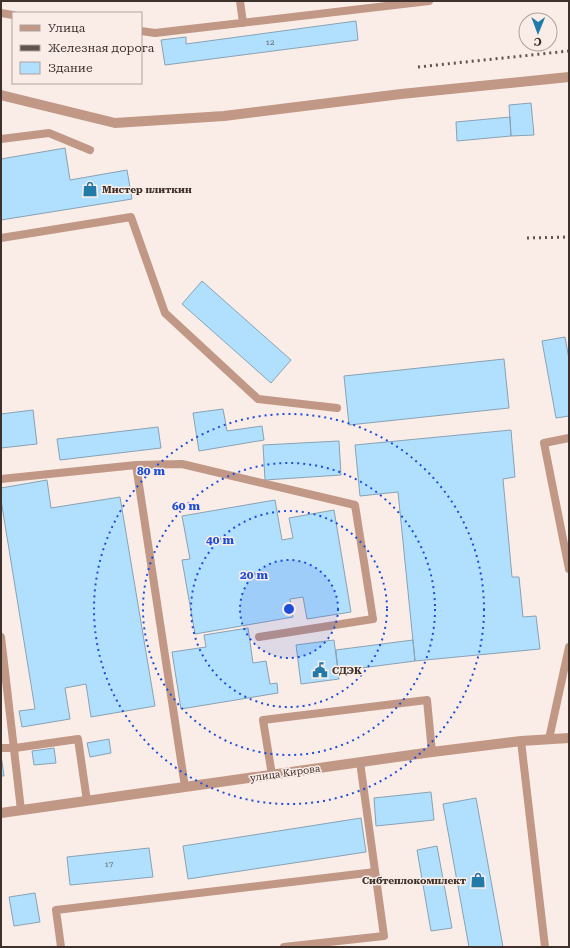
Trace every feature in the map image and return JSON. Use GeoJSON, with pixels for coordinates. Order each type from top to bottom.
{"type":"FeatureCollection","features":[{"type":"Feature","properties":{"kind":"street"},"geometry":{"type":"LineString","coordinates":[[1,95],[115,123],[224,116],[401,94],[569,77]]}},
{"type":"Feature","properties":{"kind":"street","name":"улица Кирова"},"geometry":{"type":"LineString","coordinates":[[1,813],[432,752],[520,741],[569,738]]}},
{"type":"Feature","properties":{"kind":"lane"},"geometry":{"type":"LineString","coordinates":[[240,1],[243,23]]}},
{"type":"Feature","properties":{"kind":"lane"},"geometry":{"type":"LineString","coordinates":[[142,31],[155,33],[429,1]]}},
{"type":"Feature","properties":{"kind":"lane"},"geometry":{"type":"LineString","coordinates":[[1,13],[12,15]]}},
{"type":"Feature","properties":{"kind":"lane"},"geometry":{"type":"LineString","coordinates":[[1,139],[49,133],[90,150]]}},
{"type":"Feature","properties":{"kind":"lane"},"geometry":{"type":"LineString","coordinates":[[1,238],[131,217],[165,313],[258,399],[337,408]]}},
{"type":"Feature","properties":{"kind":"lane"},"geometry":{"type":"LineString","coordinates":[[569,438],[544,443],[569,568]]}},
{"type":"Feature","properties":{"kind":"lane"},"geometry":{"type":"LineString","coordinates":[[1,479],[136,465],[182,464],[355,505],[373,619],[259,637]]}},
{"type":"Feature","properties":{"kind":"lane"},"geometry":{"type":"LineString","coordinates":[[136,465],[185,787]]}},
{"type":"Feature","properties":{"kind":"lane"},"geometry":{"type":"LineString","coordinates":[[1,637],[22,810]]}},
{"type":"Feature","properties":{"kind":"lane"},"geometry":{"type":"LineString","coordinates":[[549,739],[569,647]]}},
{"type":"Feature","properties":{"kind":"lane"},"geometry":{"type":"LineString","coordinates":[[272,775],[263,720],[427,700],[432,752]]}},
{"type":"Feature","properties":{"kind":"lane"},"geometry":{"type":"LineString","coordinates":[[1,748],[14,748],[78,739],[87,801]]}},
{"type":"Feature","properties":{"kind":"lane"},"geometry":{"type":"LineString","coordinates":[[520,741],[545,947]]}},
{"type":"Feature","properties":{"kind":"lane"},"geometry":{"type":"LineString","coordinates":[[284,947],[384,936],[360,762]]}},
{"type":"Feature","properties":{"kind":"lane"},"geometry":{"type":"LineString","coordinates":[[60,947],[56,910],[375,872]]}},
{"type":"Feature","properties":{"kind":"building"},"geometry":{"type":"Polygon","coordinates":[[[356,21],[358,40],[165,65],[161,40],[186,37],[186,44],[356,21]]]}},
{"type":"Feature","properties":{"kind":"building"},"geometry":{"type":"Polygon","coordinates":[[[531,103],[534,135],[511,136],[509,105],[531,103]]]}},
{"type":"Feature","properties":{"kind":"building"},"geometry":{"type":"Polygon","coordinates":[[[510,117],[511,136],[457,141],[456,122],[510,117]]]}},
{"type":"Feature","properties":{"kind":"building"},"geometry":{"type":"Polygon","coordinates":[[[65,148],[70,180],[127,170],[132,199],[1,220],[1,159],[65,148]]]}},
{"type":"Feature","properties":{"kind":"building"},"geometry":{"type":"Polygon","coordinates":[[[202,281],[291,360],[271,383],[182,304],[202,281]]]}},
{"type":"Feature","properties":{"kind":"building"},"geometry":{"type":"Polygon","coordinates":[[[565,337],[569,359],[569,416],[556,418],[542,341],[565,337]]]}},
{"type":"Feature","properties":{"kind":"building"},"geometry":{"type":"Polygon","coordinates":[[[504,359],[509,408],[349,425],[344,376],[504,359]]]}},
{"type":"Feature","properties":{"kind":"building"},"geometry":{"type":"Polygon","coordinates":[[[223,409],[227,431],[262,426],[264,440],[199,451],[193,413],[223,409]]]}},
{"type":"Feature","properties":{"kind":"building"},"geometry":{"type":"Polygon","coordinates":[[[33,410],[37,444],[1,448],[1,414],[33,410]]]}},
{"type":"Feature","properties":{"kind":"building"},"geometry":{"type":"Polygon","coordinates":[[[158,427],[161,448],[60,460],[57,439],[158,427]]]}},
{"type":"Feature","properties":{"kind":"building"},"geometry":{"type":"Polygon","coordinates":[[[511,430],[515,477],[503,479],[512,577],[519,577],[523,617],[536,616],[540,649],[415,661],[398,492],[360,496],[355,445],[511,430]]]}},
{"type":"Feature","properties":{"kind":"building"},"geometry":{"type":"Polygon","coordinates":[[[339,441],[341,475],[265,480],[263,445],[339,441]]]}},
{"type":"Feature","properties":{"kind":"building"},"geometry":{"type":"Polygon","coordinates":[[[47,480],[51,508],[120,497],[155,706],[91,717],[86,684],[65,688],[70,719],[22,727],[19,711],[35,709],[1,500],[1,488],[47,480]]]}},
{"type":"Feature","properties":{"kind":"building"},"geometry":{"type":"Polygon","coordinates":[[[275,500],[282,540],[293,538],[289,518],[334,510],[351,612],[307,619],[303,597],[290,599],[293,617],[195,634],[182,560],[190,559],[182,516],[275,500]]]}},
{"type":"Feature","properties":{"kind":"building"},"geometry":{"type":"Polygon","coordinates":[[[248,628],[253,663],[266,661],[270,684],[277,683],[278,693],[181,709],[172,652],[206,647],[204,635],[248,628]]]}},
{"type":"Feature","properties":{"kind":"building"},"geometry":{"type":"Polygon","coordinates":[[[334,640],[339,679],[301,684],[296,645],[334,640]]]}},
{"type":"Feature","properties":{"kind":"building"},"geometry":{"type":"Polygon","coordinates":[[[413,640],[415,661],[338,671],[336,650],[413,640]]]}},
{"type":"Feature","properties":{"kind":"building"},"geometry":{"type":"Polygon","coordinates":[[[109,739],[111,753],[90,757],[87,743],[109,739]]]}},
{"type":"Feature","properties":{"kind":"building"},"geometry":{"type":"Polygon","coordinates":[[[54,748],[56,763],[34,765],[32,751],[54,748]]]}},
{"type":"Feature","properties":{"kind":"building"},"geometry":{"type":"Polygon","coordinates":[[[1,755],[4,776],[1,776],[1,755]]]}},
{"type":"Feature","properties":{"kind":"building"},"geometry":{"type":"Polygon","coordinates":[[[431,792],[434,820],[376,826],[374,798],[431,792]]]}},
{"type":"Feature","properties":{"kind":"building"},"geometry":{"type":"Polygon","coordinates":[[[476,798],[503,947],[469,947],[443,804],[476,798]]]}},
{"type":"Feature","properties":{"kind":"building"},"geometry":{"type":"Polygon","coordinates":[[[361,818],[366,852],[188,879],[183,846],[361,818]]]}},
{"type":"Feature","properties":{"kind":"building"},"geometry":{"type":"Polygon","coordinates":[[[437,846],[452,928],[431,931],[417,850],[437,846]]]}},
{"type":"Feature","properties":{"kind":"building"},"geometry":{"type":"Polygon","coordinates":[[[149,848],[153,877],[70,885],[67,857],[149,848]]]}},
{"type":"Feature","properties":{"kind":"building"},"geometry":{"type":"Polygon","coordinates":[[[35,893],[40,922],[14,926],[9,897],[35,893]]]}},
{"type":"Feature","properties":{"kind":"railway"},"geometry":{"type":"LineString","coordinates":[[418,67],[569,51]]}},
{"type":"Feature","properties":{"kind":"railway"},"geometry":{"type":"LineString","coordinates":[[527,238],[569,237]]}},
{"type":"Feature","properties":{"kind":"place","name":"Мистер плиткин"},"geometry":{"type":"Point","coordinates":[90,189]}},
{"type":"Feature","properties":{"kind":"place","name":"СДЭК"},"geometry":{"type":"Point","coordinates":[320,670]}},
{"type":"Feature","properties":{"kind":"place","name":"Сибтеплокомплект"},"geometry":{"type":"Point","coordinates":[478,880]}}]}
